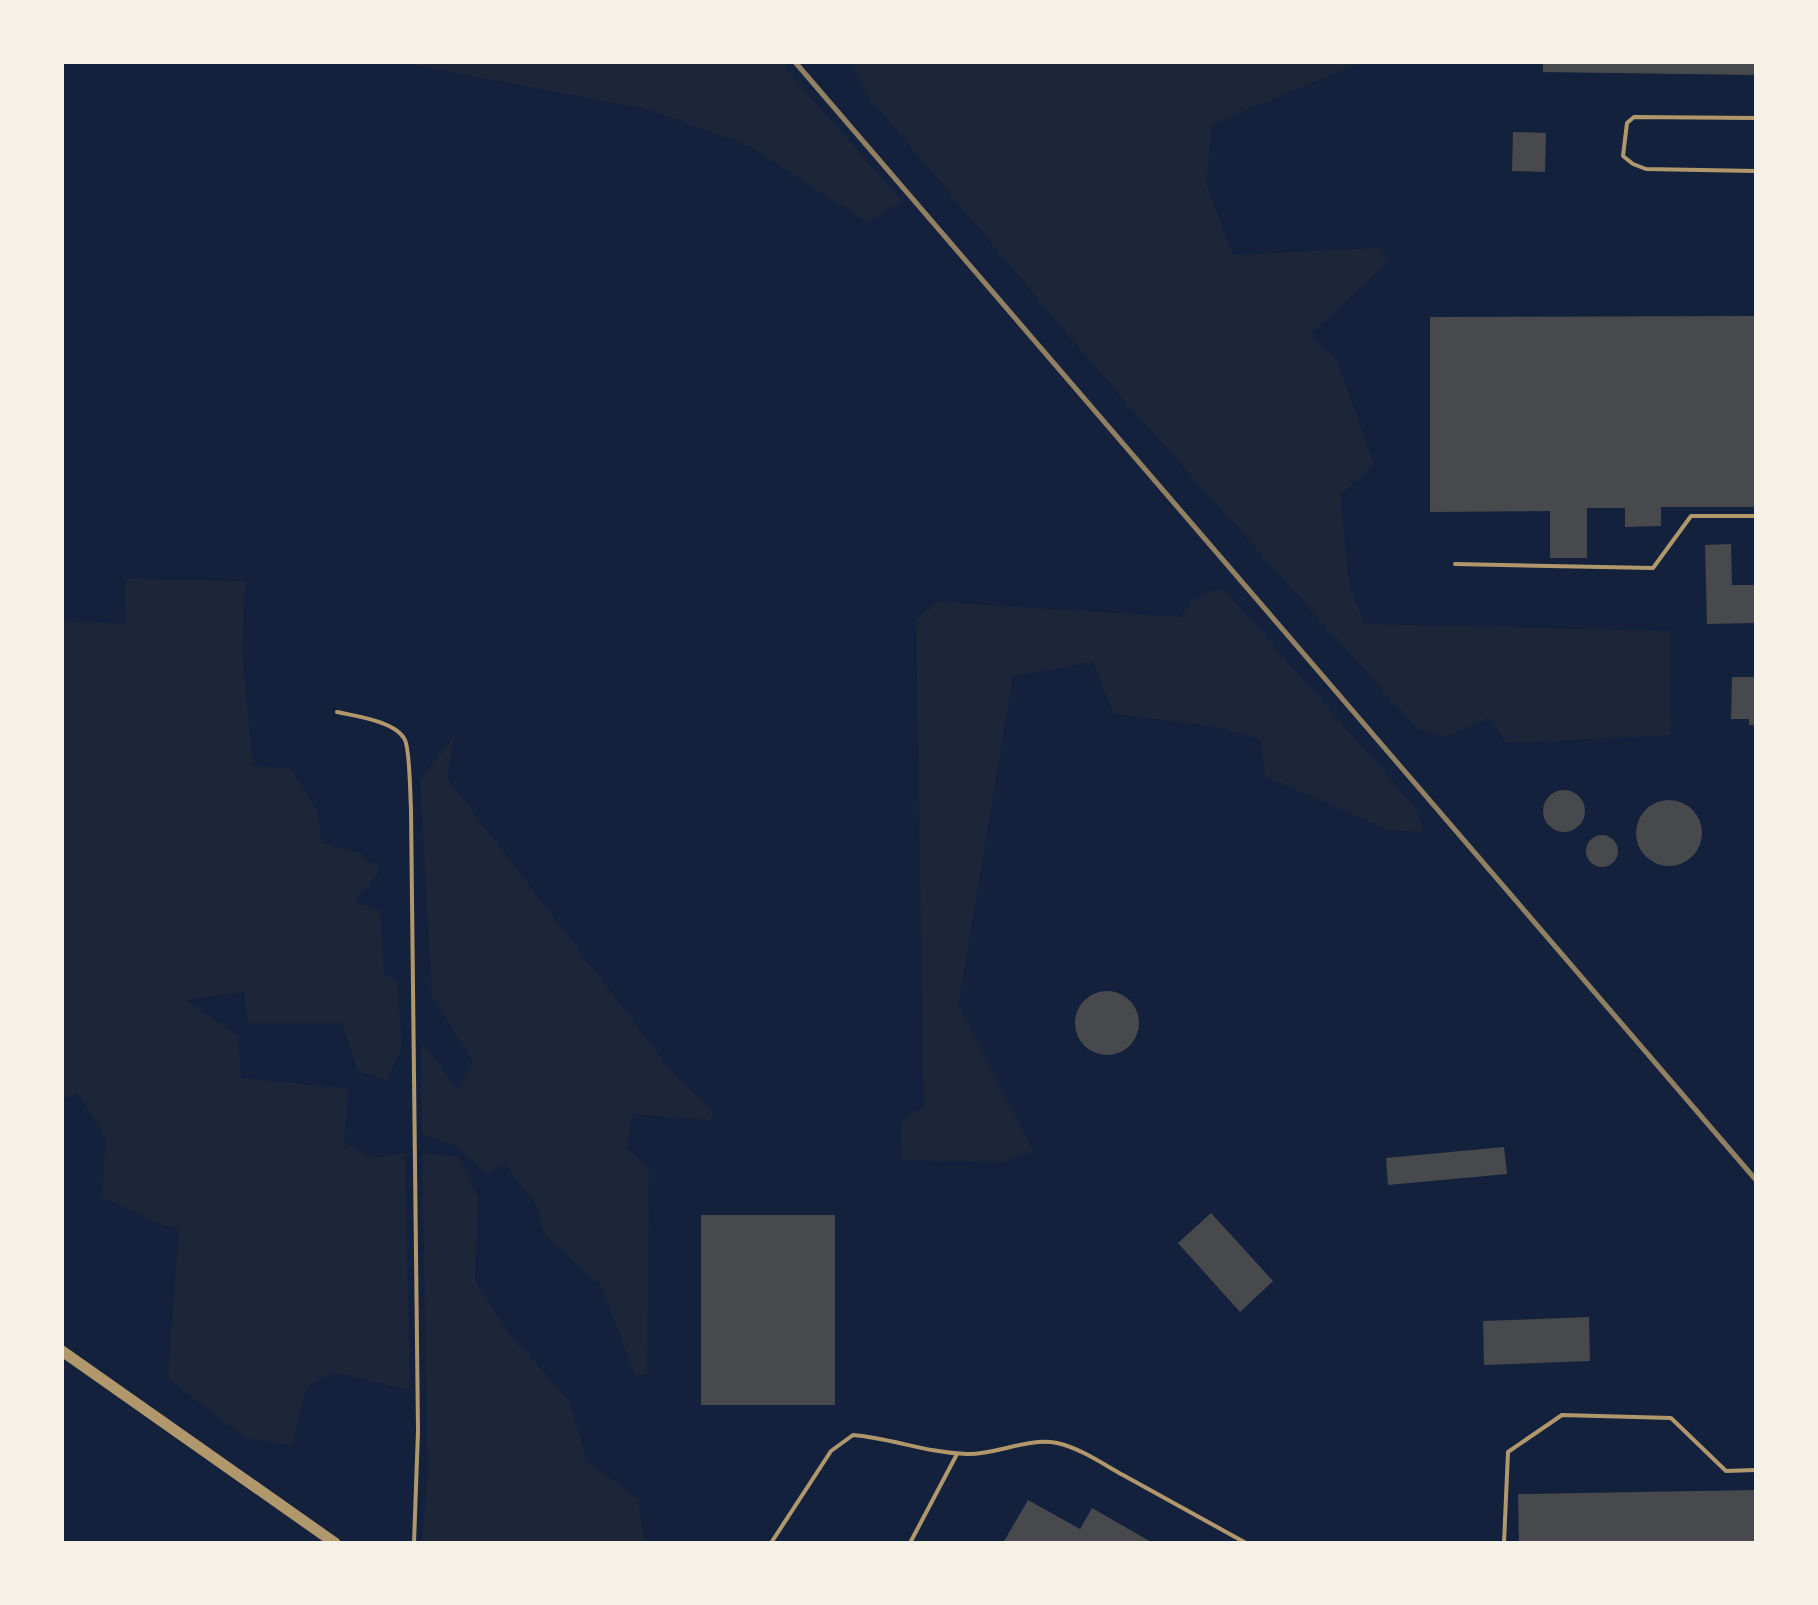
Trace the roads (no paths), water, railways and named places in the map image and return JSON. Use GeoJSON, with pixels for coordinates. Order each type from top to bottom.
{"type":"FeatureCollection","features":[{"type":"Feature","properties":{"kind":"street"},"geometry":{"type":"LineString","coordinates":[[62,1351],[335,1543]]}},
{"type":"Feature","properties":{"kind":"lane"},"geometry":{"type":"LineString","coordinates":[[1756,118],[1634,117],[1627,123],[1623,156],[1646,169],[1756,171]]}},
{"type":"Feature","properties":{"kind":"lane"},"geometry":{"type":"LineString","coordinates":[[1455,564],[1653,568],[1691,516],[1756,516]]}},
{"type":"Feature","properties":{"kind":"lane"},"geometry":{"type":"LineString","coordinates":[[337,712],[397,730],[406,740],[411,809],[418,1431],[414,1543]]}},
{"type":"Feature","properties":{"kind":"lane"},"geometry":{"type":"LineString","coordinates":[[1504,1543],[1508,1452],[1562,1415],[1671,1418],[1726,1471],[1756,1470]]}},
{"type":"Feature","properties":{"kind":"lane"},"geometry":{"type":"LineString","coordinates":[[771,1543],[831,1451],[853,1435],[880,1437],[918,1449],[982,1455],[1038,1443],[1057,1443],[1088,1456],[1246,1543]]}},
{"type":"Feature","properties":{"kind":"lane"},"geometry":{"type":"LineString","coordinates":[[910,1543],[957,1454]]}},
{"type":"Feature","properties":{"kind":"railway"},"geometry":{"type":"LineString","coordinates":[[795,62],[1756,1180]]}}]}
